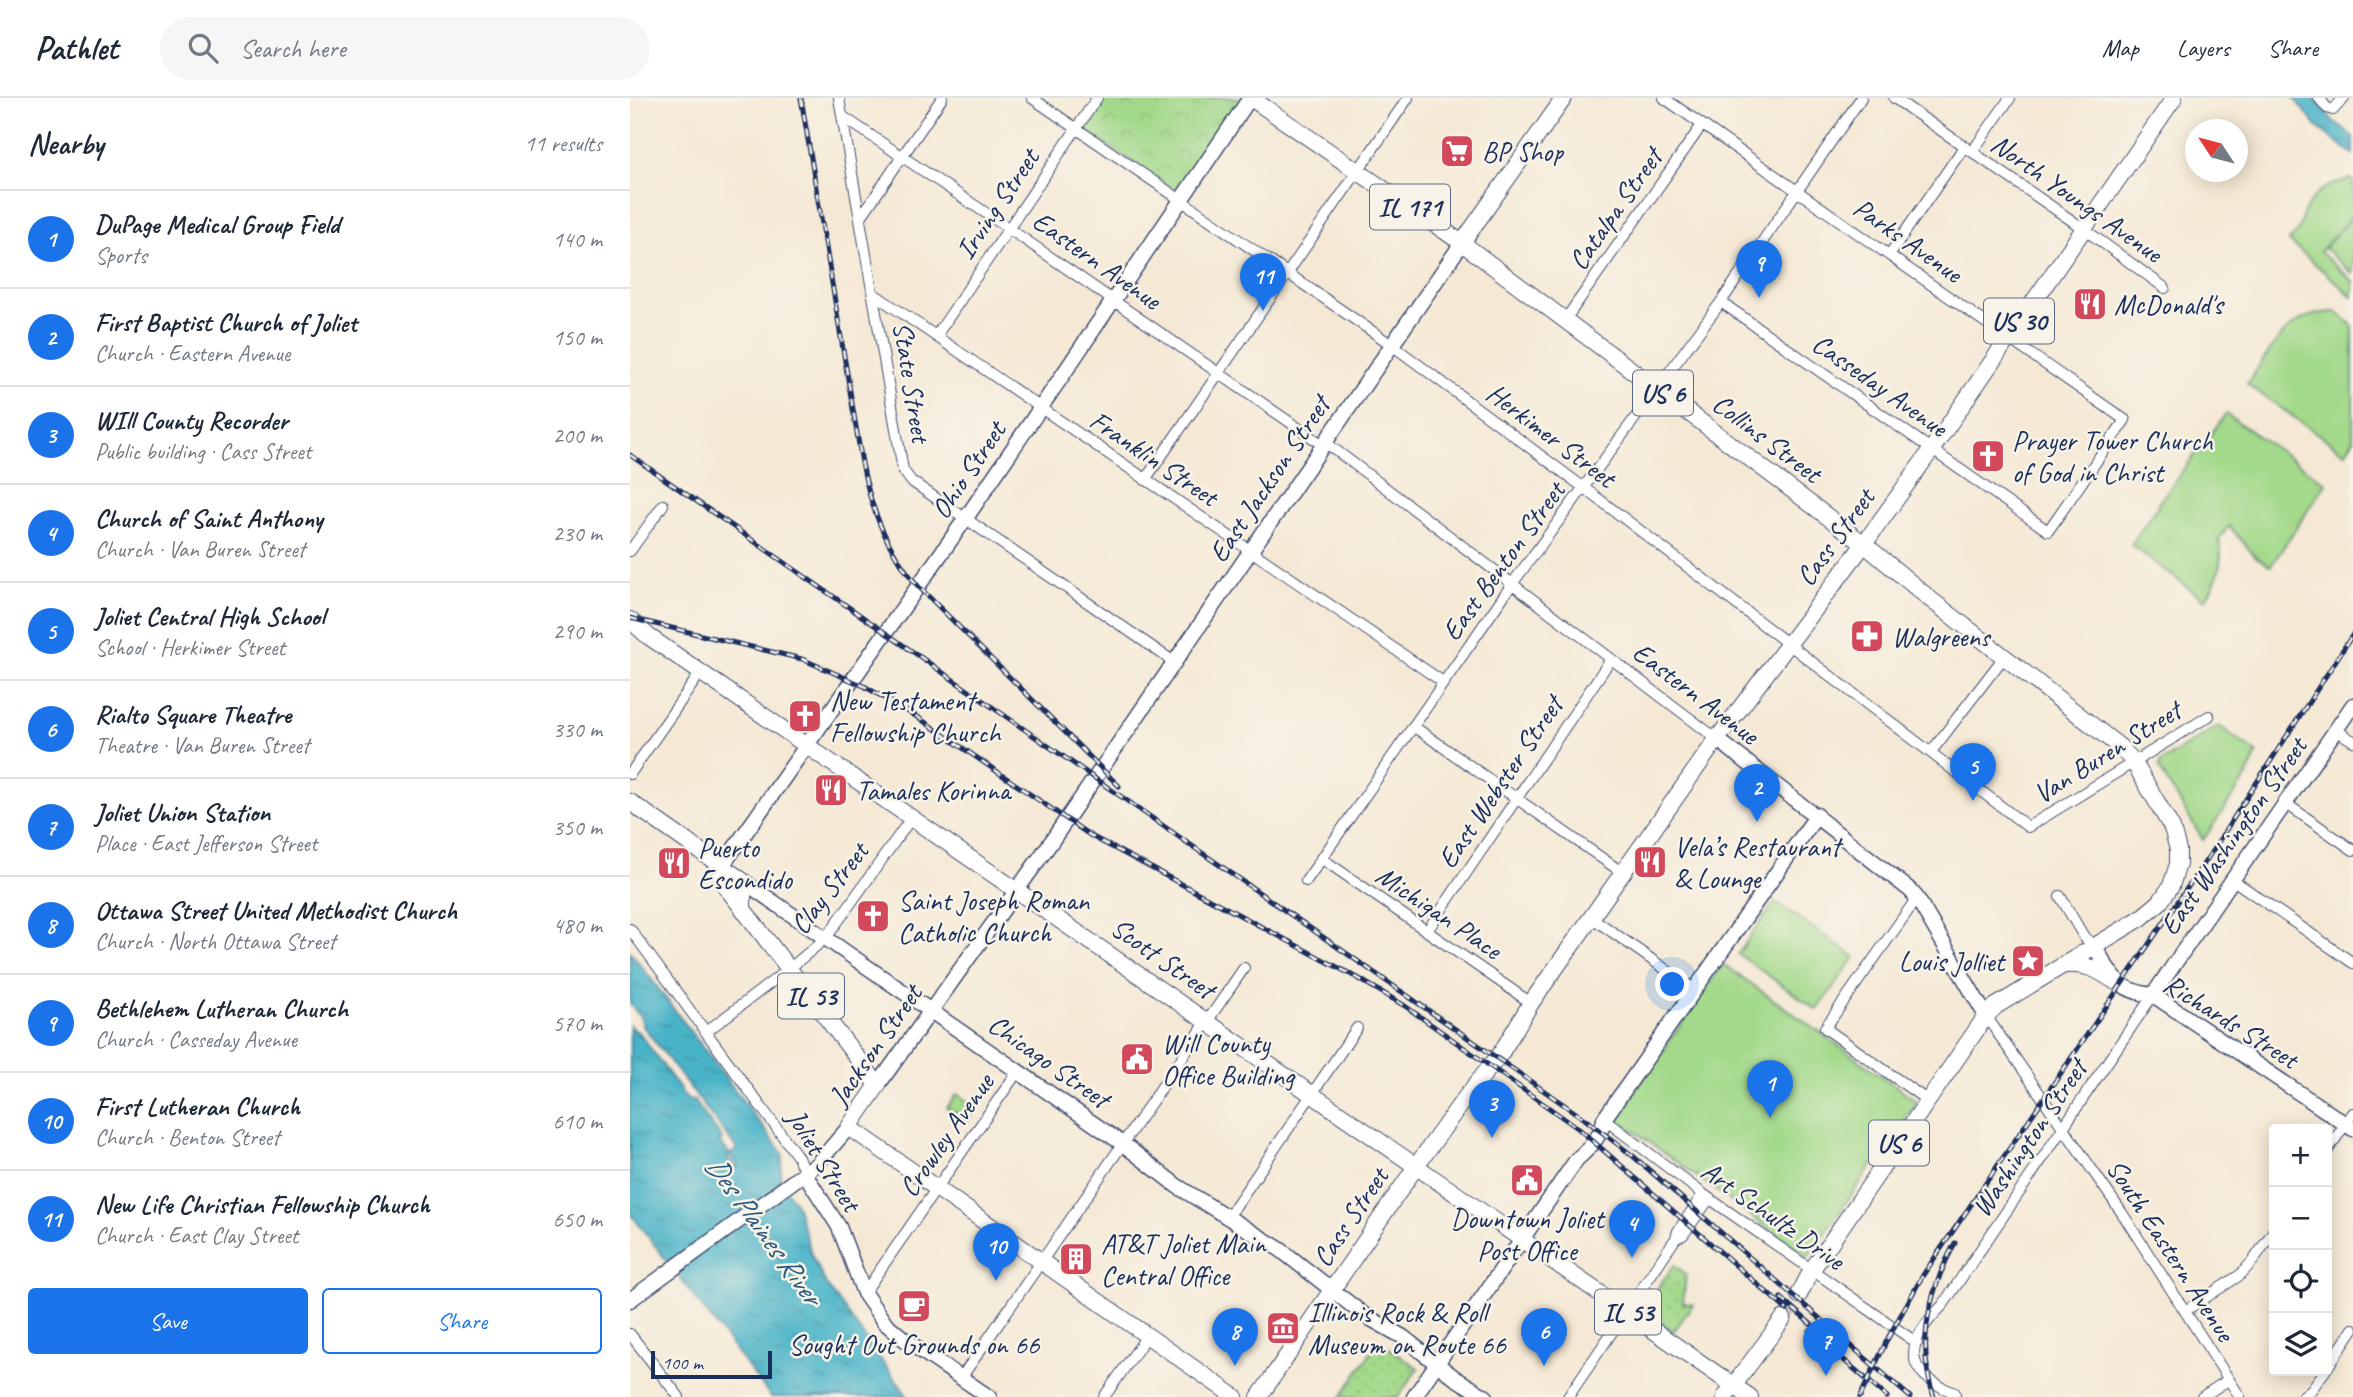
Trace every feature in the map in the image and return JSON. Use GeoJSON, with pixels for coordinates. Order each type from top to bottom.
{"type":"FeatureCollection","features":[{"type":"Feature","properties":{"kind":"main road","name":"Collins Street"},"geometry":{"type":"LineString","coordinates":[[1250,98],[1462,243],[1657,388],[1864,544],[2120,747],[2133,761],[2176,838],[2178,864],[2166,894],[2141,918],[2095,947]]}},
{"type":"Feature","properties":{"kind":"main road","name":"East Jackson Street"},"geometry":{"type":"LineString","coordinates":[[1462,243],[1564,98]]}},
{"type":"Feature","properties":{"kind":"main road","name":"Cass Street"},"geometry":{"type":"LineString","coordinates":[[1259,1397],[1462,1102],[1501,1053],[1531,1003],[1717,739],[1932,449],[2174,98]]}},
{"type":"Feature","properties":{"kind":"main road","name":"Scott Street"},"geometry":{"type":"LineString","coordinates":[[630,620],[648,636],[1523,1238],[1627,1311],[1729,1391],[1750,1397]]}},
{"type":"Feature","properties":{"kind":"main road","name":"Scott Street"},"geometry":{"type":"LineString","coordinates":[[630,628],[648,636]]}},
{"type":"Feature","properties":{"kind":"main road","name":"Chicago Street"},"geometry":{"type":"LineString","coordinates":[[630,802],[743,881]]}},
{"type":"Feature","properties":{"kind":"main road"},"geometry":{"type":"LineString","coordinates":[[722,866],[720,876],[723,883],[743,907]]}},
{"type":"Feature","properties":{"kind":"main road"},"geometry":{"type":"LineString","coordinates":[[743,881],[743,907]]}},
{"type":"Feature","properties":{"kind":"main road","name":"IL 53"},"geometry":{"type":"LineString","coordinates":[[743,907],[878,1085]]}},
{"type":"Feature","properties":{"kind":"main road","name":"US 6"},"geometry":{"type":"LineString","coordinates":[[1796,1292],[1799,1280],[1811,1271],[1986,1016],[1996,1006],[2095,947]]}},
{"type":"Feature","properties":{"kind":"main road"},"geometry":{"type":"LineString","coordinates":[[2064,965],[2085,965],[2116,982]]}},
{"type":"Feature","properties":{"kind":"main road","name":"Jackson Street"},"geometry":{"type":"LineString","coordinates":[[849,1127],[878,1085]]}},
{"type":"Feature","properties":{"kind":"main road"},"geometry":{"type":"LineString","coordinates":[[849,1127],[1235,1397]]}},
{"type":"Feature","properties":{"kind":"main road"},"geometry":{"type":"LineString","coordinates":[[1729,1391],[1780,1315]]}},
{"type":"Feature","properties":{"kind":"street","name":"State Street"},"geometry":{"type":"LineString","coordinates":[[839,98],[903,470],[911,481],[1174,662]]}},
{"type":"Feature","properties":{"kind":"street"},"geometry":{"type":"LineString","coordinates":[[860,218],[942,98]]}},
{"type":"Feature","properties":{"kind":"street","name":"Herkimer Street"},"geometry":{"type":"LineString","coordinates":[[1032,98],[1392,345],[1583,487],[2028,827]]}},
{"type":"Feature","properties":{"kind":"street","name":"Irving Street"},"geometry":{"type":"LineString","coordinates":[[936,336],[1097,98]]}},
{"type":"Feature","properties":{"kind":"street","name":"Ohio Street"},"geometry":{"type":"LineString","coordinates":[[722,866],[966,518],[1250,98]]}},
{"type":"Feature","properties":{"kind":"street"},"geometry":{"type":"LineString","coordinates":[[1145,480],[1408,98]]}},
{"type":"Feature","properties":{"kind":"street","name":"Parks Avenue"},"geometry":{"type":"LineString","coordinates":[[1664,98],[2125,420],[2048,531]]}},
{"type":"Feature","properties":{"kind":"street","name":"East Benton Street"},"geometry":{"type":"LineString","coordinates":[[1306,881],[1512,584],[1721,302],[1861,98]]}},
{"type":"Feature","properties":{"kind":"street","name":"North Youngs Avenue"},"geometry":{"type":"LineString","coordinates":[[1894,98],[2165,288]]}},
{"type":"Feature","properties":{"kind":"street"},"geometry":{"type":"LineString","coordinates":[[1889,255],[1968,149],[2010,98]]}},
{"type":"Feature","properties":{"kind":"street"},"geometry":{"type":"LineString","coordinates":[[2319,98],[2327,108],[2333,110],[2344,98]]}},
{"type":"Feature","properties":{"kind":"street","name":"Eastern Avenue"},"geometry":{"type":"LineString","coordinates":[[842,117],[1324,444],[1817,815],[1917,898],[1986,1016],[2064,1128]]}},
{"type":"Feature","properties":{"kind":"street","name":"Catalpa Street"},"geometry":{"type":"LineString","coordinates":[[1565,320],[1702,125]]}},
{"type":"Feature","properties":{"kind":"street","name":"East Jackson Street"},"geometry":{"type":"LineString","coordinates":[[1017,889],[1462,243]]}},
{"type":"Feature","properties":{"kind":"street","name":"Franklin Street"},"geometry":{"type":"LineString","coordinates":[[874,294],[1443,682]]}},
{"type":"Feature","properties":{"kind":"street","name":"Casseday Avenue"},"geometry":{"type":"LineString","coordinates":[[1721,302],[2048,531]]}},
{"type":"Feature","properties":{"kind":"street"},"geometry":{"type":"LineString","coordinates":[[630,551],[663,505]]}},
{"type":"Feature","properties":{"kind":"street"},"geometry":{"type":"LineString","coordinates":[[1931,752],[2004,657]]}},
{"type":"Feature","properties":{"kind":"street","name":"East Webster Street"},"geometry":{"type":"LineString","coordinates":[[1427,931],[1611,659]]}},
{"type":"Feature","properties":{"kind":"street"},"geometry":{"type":"LineString","coordinates":[[630,774],[701,672]]}},
{"type":"Feature","properties":{"kind":"street","name":"East Washington Street"},"geometry":{"type":"LineString","coordinates":[[2152,995],[2353,705]]}},
{"type":"Feature","properties":{"kind":"street","name":"Van Buren Street"},"geometry":{"type":"LineString","coordinates":[[2028,827],[2209,716]]}},
{"type":"Feature","properties":{"kind":"street"},"geometry":{"type":"LineString","coordinates":[[1413,726],[1623,873]]}},
{"type":"Feature","properties":{"kind":"street"},"geometry":{"type":"LineString","coordinates":[[2336,730],[2353,741]]}},
{"type":"Feature","properties":{"kind":"street"},"geometry":{"type":"LineString","coordinates":[[2285,803],[2353,850]]}},
{"type":"Feature","properties":{"kind":"street"},"geometry":{"type":"LineString","coordinates":[[1414,1397],[1577,1158],[1580,1145],[1596,1122],[1604,1119],[1817,815]]}},
{"type":"Feature","properties":{"kind":"street","name":"Clay Street"},"geometry":{"type":"LineString","coordinates":[[707,1031],[826,938],[912,817]]}},
{"type":"Feature","properties":{"kind":"street","name":"Michigan Place"},"geometry":{"type":"LineString","coordinates":[[1321,858],[1531,1003]]}},
{"type":"Feature","properties":{"kind":"street"},"geometry":{"type":"LineString","coordinates":[[2233,880],[2353,963]]}},
{"type":"Feature","properties":{"kind":"street","name":"Chicago Street"},"geometry":{"type":"LineString","coordinates":[[743,881],[1123,1144],[1177,1186],[1281,1250],[1364,1315],[1403,1337],[1455,1378],[1486,1397]]}},
{"type":"Feature","properties":{"kind":"street","name":"Jackson Street"},"geometry":{"type":"LineString","coordinates":[[878,1085],[1017,889]]}},
{"type":"Feature","properties":{"kind":"street"},"geometry":{"type":"LineString","coordinates":[[2060,896],[2084,937],[2095,947],[2116,982]]}},
{"type":"Feature","properties":{"kind":"street"},"geometry":{"type":"LineString","coordinates":[[1917,898],[1825,1028],[1928,1101]]}},
{"type":"Feature","properties":{"kind":"street"},"geometry":{"type":"LineString","coordinates":[[1591,918],[1695,990]]}},
{"type":"Feature","properties":{"kind":"street","name":"Joliet Street"},"geometry":{"type":"LineString","coordinates":[[630,929],[798,1157],[805,1174],[839,1227],[864,1293],[893,1331],[989,1397]]}},
{"type":"Feature","properties":{"kind":"street"},"geometry":{"type":"LineString","coordinates":[[961,1378],[1244,968]]}},
{"type":"Feature","properties":{"kind":"street","name":"Richards Street"},"geometry":{"type":"LineString","coordinates":[[2116,982],[2132,992],[2152,995],[2350,1122]]}},
{"type":"Feature","properties":{"kind":"street","name":"Washington Street"},"geometry":{"type":"LineString","coordinates":[[1917,1343],[1926,1338],[1943,1305],[2152,995]]}},
{"type":"Feature","properties":{"kind":"street"},"geometry":{"type":"LineString","coordinates":[[1228,1217],[1357,1028]]}},
{"type":"Feature","properties":{"kind":"street","name":"Crowley Avenue"},"geometry":{"type":"LineString","coordinates":[[864,1293],[1018,1072]]}},
{"type":"Feature","properties":{"kind":"street","name":"Art Schultz Drive"},"geometry":{"type":"LineString","coordinates":[[1604,1119],[1706,1196],[1917,1343]]}},
{"type":"Feature","properties":{"kind":"street"},"geometry":{"type":"LineString","coordinates":[[2332,1145],[2350,1122]]}},
{"type":"Feature","properties":{"kind":"street","name":"Jackson Street"},"geometry":{"type":"LineString","coordinates":[[630,1300],[805,1174],[829,1153],[849,1127]]}},
{"type":"Feature","properties":{"kind":"street","name":"South Eastern Avenue"},"geometry":{"type":"LineString","coordinates":[[2064,1128],[2240,1397]]}},
{"type":"Feature","properties":{"kind":"street"},"geometry":{"type":"LineString","coordinates":[[1568,1397],[1676,1238],[1683,1235],[1706,1196]]}},
{"type":"Feature","properties":{"kind":"street"},"geometry":{"type":"LineString","coordinates":[[2185,1311],[2241,1275],[2269,1237]]}},
{"type":"Feature","properties":{"kind":"street"},"geometry":{"type":"LineString","coordinates":[[2332,1360],[2353,1329]]}},
{"type":"Feature","properties":{"kind":"street"},"geometry":{"type":"LineString","coordinates":[[630,1334],[679,1397]]}},
{"type":"Feature","properties":{"kind":"street"},"geometry":{"type":"LineString","coordinates":[[1104,1397],[1147,1336]]}},
{"type":"Feature","properties":{"kind":"street"},"geometry":{"type":"LineString","coordinates":[[1917,1343],[1914,1358],[1923,1377],[1958,1395]]}},
{"type":"Feature","properties":{"kind":"street"},"geometry":{"type":"LineString","coordinates":[[2302,1397],[2321,1376]]}},
{"type":"Feature","properties":{"kind":"street"},"geometry":{"type":"LineString","coordinates":[[2203,1397],[2228,1380]]}},
{"type":"Feature","properties":{"kind":"green space"},"geometry":{"type":"Polygon","coordinates":[[[1100,98],[1246,98],[1182,195],[1080,127],[1100,98]]]}},
{"type":"Feature","properties":{"kind":"green space"},"geometry":{"type":"Polygon","coordinates":[[[2351,179],[2353,214],[2320,252],[2353,281],[2353,297],[2289,241],[2298,230],[2308,205],[2317,193],[2351,179]]]}},
{"type":"Feature","properties":{"kind":"green space"},"geometry":{"type":"Polygon","coordinates":[[[2353,216],[2353,274],[2324,248],[2353,216]]]}},
{"type":"Feature","properties":{"kind":"green space"},"geometry":{"type":"Polygon","coordinates":[[[2337,312],[2353,326],[2353,441],[2345,453],[2247,384],[2274,345],[2293,325],[2320,313],[2337,312]]]}},
{"type":"Feature","properties":{"kind":"green space"},"geometry":{"type":"Polygon","coordinates":[[[2226,414],[2326,483],[2271,566],[2256,557],[2229,526],[2219,539],[2219,571],[2205,600],[2131,545],[2157,505],[2226,414]]]}},
{"type":"Feature","properties":{"kind":"green space"},"geometry":{"type":"Polygon","coordinates":[[[2219,726],[2257,753],[2247,776],[2203,840],[2159,768],[2161,762],[2219,726]]]}},
{"type":"Feature","properties":{"kind":"green space"},"geometry":{"type":"Polygon","coordinates":[[[1775,902],[1855,957],[1817,1010],[1738,954],[1775,902]]]}},
{"type":"Feature","properties":{"kind":"green space"},"geometry":{"type":"Polygon","coordinates":[[[1723,964],[1917,1101],[1808,1257],[1616,1118],[1723,964]]]}},
{"type":"Feature","properties":{"kind":"green space"},"geometry":{"type":"Polygon","coordinates":[[[957,1094],[977,1108],[967,1122],[947,1108],[957,1094]]]}},
{"type":"Feature","properties":{"kind":"green space"},"geometry":{"type":"Polygon","coordinates":[[[1674,1265],[1686,1274],[1683,1303],[1693,1304],[1674,1331],[1643,1309],[1674,1265]]]}},
{"type":"Feature","properties":{"kind":"green space"},"geometry":{"type":"Polygon","coordinates":[[[1379,1341],[1418,1368],[1398,1397],[1341,1397],[1379,1341]]]}},
{"type":"Feature","properties":{"kind":"water"},"geometry":{"type":"Polygon","coordinates":[[[2294,98],[2314,98],[2332,120],[2353,137],[2353,154],[2317,127],[2294,98]]]}},
{"type":"Feature","properties":{"kind":"water","name":"Des Plaines River"},"geometry":{"type":"Polygon","coordinates":[[[630,951],[783,1154],[780,1182],[796,1204],[812,1256],[826,1284],[908,1397],[771,1397],[630,1213],[630,1026],[639,1032],[686,1098],[690,1101],[693,1099],[722,1139],[719,1142],[729,1153],[728,1158],[736,1169],[738,1167],[730,1155],[737,1149],[643,1026],[641,1018],[630,1004],[630,951]]]}},
{"type":"Feature","properties":{"kind":"tunnel"},"geometry":{"type":"LineString","coordinates":[[1783,1319],[1799,1295]]}},
{"type":"Feature","properties":{"kind":"railway"},"geometry":{"type":"LineString","coordinates":[[801,98],[862,463],[870,497],[882,529],[897,558],[918,586],[1119,786]]}},
{"type":"Feature","properties":{"kind":"railway"},"geometry":{"type":"LineString","coordinates":[[630,455],[1586,1120],[1633,1156],[1910,1397]]}},
{"type":"Feature","properties":{"kind":"railway"},"geometry":{"type":"LineString","coordinates":[[630,618],[802,659],[864,686],[919,718],[1091,836],[1356,977],[1405,1006],[1579,1129],[1787,1310]]}},
{"type":"Feature","properties":{"kind":"railway"},"geometry":{"type":"LineString","coordinates":[[1860,1397],[1888,1338],[1923,1275],[2207,859],[2353,634]]}},
{"type":"Feature","properties":{"kind":"railway"},"geometry":{"type":"LineString","coordinates":[[1934,1397],[1926,1357],[1928,1318],[1938,1280],[1955,1243]]}},
{"type":"Feature","properties":{"kind":"railway"},"geometry":{"type":"LineString","coordinates":[[1781,1298],[1821,1333]]}},
{"type":"Feature","properties":{"kind":"railway"},"geometry":{"type":"LineString","coordinates":[[1810,1331],[1887,1397]]}},
{"type":"Feature","properties":{"kind":"place","name":"BP Shop"},"geometry":{"type":"Point","coordinates":[1457,151]}},
{"type":"Feature","properties":{"kind":"place","name":"Bethlehem Lutheran Church"},"geometry":{"type":"Point","coordinates":[1759,298]}},
{"type":"Feature","properties":{"kind":"place","name":"McDonald's"},"geometry":{"type":"Point","coordinates":[2090,304]}},
{"type":"Feature","properties":{"kind":"place","name":"New Life Christian Fellowship Church"},"geometry":{"type":"Point","coordinates":[1263,311]}},
{"type":"Feature","properties":{"kind":"place","name":"Prayer Tower Church of God in Christ"},"geometry":{"type":"Point","coordinates":[1988,456]}},
{"type":"Feature","properties":{"kind":"place","name":"Walgreens"},"geometry":{"type":"Point","coordinates":[1867,636]}},
{"type":"Feature","properties":{"kind":"place","name":"New Testament Fellowship Church"},"geometry":{"type":"Point","coordinates":[805,716]}},
{"type":"Feature","properties":{"kind":"place","name":"Tamales Korinna"},"geometry":{"type":"Point","coordinates":[831,790]}},
{"type":"Feature","properties":{"kind":"place","name":"Joliet Central High School"},"geometry":{"type":"Point","coordinates":[1973,801]}},
{"type":"Feature","properties":{"kind":"place","name":"First Baptist Church of Joliet"},"geometry":{"type":"Point","coordinates":[1757,822]}},
{"type":"Feature","properties":{"kind":"place","name":"Vela’s Restaurant & Lounge"},"geometry":{"type":"Point","coordinates":[1650,862]}},
{"type":"Feature","properties":{"kind":"place","name":"Puerto Escondido"},"geometry":{"type":"Point","coordinates":[674,863]}},
{"type":"Feature","properties":{"kind":"place","name":"Saint Joseph Roman Catholic Church"},"geometry":{"type":"Point","coordinates":[873,916]}},
{"type":"Feature","properties":{"kind":"place","name":"Louis Jolliet"},"geometry":{"type":"Point","coordinates":[2028,961]}},
{"type":"Feature","properties":{"kind":"place","name":"Will County Office Building"},"geometry":{"type":"Point","coordinates":[1137,1059]}},
{"type":"Feature","properties":{"kind":"place","name":"DuPage Medical Group Field"},"geometry":{"type":"Point","coordinates":[1770,1118]}},
{"type":"Feature","properties":{"kind":"place","name":"WIll County Recorder"},"geometry":{"type":"Point","coordinates":[1492,1138]}},
{"type":"Feature","properties":{"kind":"place","name":"Downtown Joliet Post Office"},"geometry":{"type":"Point","coordinates":[1527,1180]}},
{"type":"Feature","properties":{"kind":"place","name":"Church of Saint Anthony"},"geometry":{"type":"Point","coordinates":[1632,1258]}},
{"type":"Feature","properties":{"kind":"place","name":"AT&T Joliet Main Central Office"},"geometry":{"type":"Point","coordinates":[1076,1259]}},
{"type":"Feature","properties":{"kind":"place","name":"First Lutheran Church"},"geometry":{"type":"Point","coordinates":[996,1281]}},
{"type":"Feature","properties":{"kind":"place","name":"Sought Out Grounds on 66"},"geometry":{"type":"Point","coordinates":[914,1306]}},
{"type":"Feature","properties":{"kind":"place","name":"Illinois Rock & Roll Museum on Route 66"},"geometry":{"type":"Point","coordinates":[1283,1328]}},
{"type":"Feature","properties":{"kind":"place","name":"Ottawa Street United Methodist Church"},"geometry":{"type":"Point","coordinates":[1235,1366]}},
{"type":"Feature","properties":{"kind":"place","name":"Rialto Square Theatre"},"geometry":{"type":"Point","coordinates":[1544,1366]}},
{"type":"Feature","properties":{"kind":"place","name":"Joliet Union Station"},"geometry":{"type":"Point","coordinates":[1826,1376]}}]}
